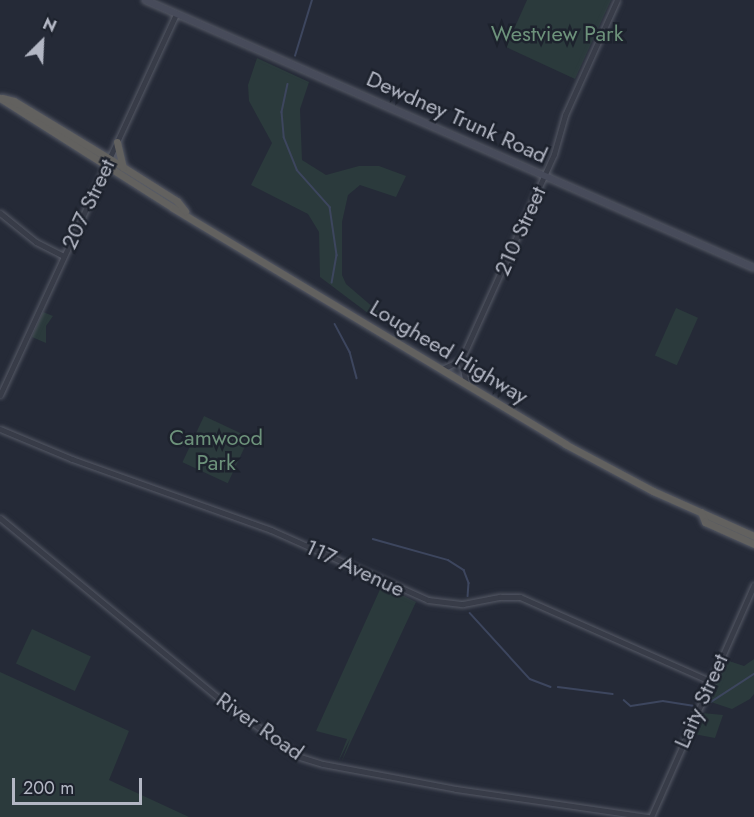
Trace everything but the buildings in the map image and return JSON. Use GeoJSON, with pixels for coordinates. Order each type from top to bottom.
{"type":"FeatureCollection","features":[{"type":"Feature","properties":{"kind":"highway","name":"Lougheed Highway"},"geometry":{"type":"LineString","coordinates":[[185,211],[177,201],[110,159],[15,102],[0,98],[106,166],[185,211],[442,369],[613,470],[754,536]]}},
{"type":"Feature","properties":{"kind":"highway"},"geometry":{"type":"LineString","coordinates":[[117,142],[123,167]]}},
{"type":"Feature","properties":{"kind":"highway","name":"Lougheed Highway"},"geometry":{"type":"LineString","coordinates":[[701,512],[705,522],[754,544]]}},
{"type":"Feature","properties":{"kind":"main road","name":"Dewdney Trunk Road"},"geometry":{"type":"LineString","coordinates":[[145,0],[754,268]]}},
{"type":"Feature","properties":{"kind":"street","name":"210 Street"},"geometry":{"type":"LineString","coordinates":[[461,360],[544,176],[565,115],[617,0]]}},
{"type":"Feature","properties":{"kind":"street","name":"207 Street"},"geometry":{"type":"LineString","coordinates":[[0,395],[176,14]]}},
{"type":"Feature","properties":{"kind":"street"},"geometry":{"type":"LineString","coordinates":[[0,213],[36,242],[64,256]]}},
{"type":"Feature","properties":{"kind":"street"},"geometry":{"type":"LineString","coordinates":[[442,369],[461,360],[466,383]]}},
{"type":"Feature","properties":{"kind":"street","name":"117 Avenue"},"geometry":{"type":"LineString","coordinates":[[0,429],[72,459],[271,530],[428,600],[463,604],[500,597],[520,597],[710,681]]}},
{"type":"Feature","properties":{"kind":"street","name":"River Road"},"geometry":{"type":"LineString","coordinates":[[0,518],[222,700],[300,757],[323,764],[456,789],[650,817]]}},
{"type":"Feature","properties":{"kind":"street","name":"Laity Street"},"geometry":{"type":"LineString","coordinates":[[650,817],[754,585]]}},
{"type":"Feature","properties":{"kind":"green space","name":"Westview Park"},"geometry":{"type":"Polygon","coordinates":[[[527,0],[611,0],[575,79],[506,47],[527,0]]]}},
{"type":"Feature","properties":{"kind":"green space"},"geometry":{"type":"Polygon","coordinates":[[[257,58],[309,82],[300,109],[302,160],[326,175],[359,166],[379,166],[406,176],[396,197],[360,185],[348,195],[342,222],[342,275],[346,284],[381,314],[377,320],[320,277],[319,232],[308,214],[251,185],[272,143],[249,101],[248,85],[257,58]]]}},
{"type":"Feature","properties":{"kind":"green space"},"geometry":{"type":"Polygon","coordinates":[[[676,308],[698,318],[677,365],[655,356],[676,308]]]}},
{"type":"Feature","properties":{"kind":"green space"},"geometry":{"type":"Polygon","coordinates":[[[43,312],[53,316],[46,326],[46,343],[32,337],[43,312]]]}},
{"type":"Feature","properties":{"kind":"green space","name":"Camwood Park"},"geometry":{"type":"Polygon","coordinates":[[[204,416],[249,437],[228,483],[182,462],[204,416]]]}},
{"type":"Feature","properties":{"kind":"green space"},"geometry":{"type":"Polygon","coordinates":[[[382,585],[416,602],[341,763],[350,739],[338,762],[347,739],[316,731],[382,585]]]}},
{"type":"Feature","properties":{"kind":"green space"},"geometry":{"type":"Polygon","coordinates":[[[32,629],[91,656],[75,691],[16,663],[32,629]]]}},
{"type":"Feature","properties":{"kind":"green space"},"geometry":{"type":"Polygon","coordinates":[[[754,659],[754,694],[750,699],[732,709],[711,702],[710,692],[726,660],[744,666],[754,659]]]}},
{"type":"Feature","properties":{"kind":"green space"},"geometry":{"type":"Polygon","coordinates":[[[0,672],[129,731],[109,780],[189,817],[0,817],[0,672]]]}},
{"type":"Feature","properties":{"kind":"green space"},"geometry":{"type":"Polygon","coordinates":[[[702,713],[723,715],[715,738],[694,734],[687,748],[684,744],[702,713]]]}},
{"type":"Feature","properties":{"kind":"waterway"},"geometry":{"type":"LineString","coordinates":[[295,56],[312,0]]}},
{"type":"Feature","properties":{"kind":"waterway"},"geometry":{"type":"LineString","coordinates":[[288,84],[282,112],[284,137],[297,170],[330,207],[337,255],[332,283]]}},
{"type":"Feature","properties":{"kind":"waterway"},"geometry":{"type":"LineString","coordinates":[[335,324],[350,352],[357,378]]}},
{"type":"Feature","properties":{"kind":"waterway"},"geometry":{"type":"LineString","coordinates":[[373,539],[448,560],[464,570],[469,583],[468,596]]}},
{"type":"Feature","properties":{"kind":"waterway"},"geometry":{"type":"LineString","coordinates":[[470,613],[530,679],[551,687]]}},
{"type":"Feature","properties":{"kind":"waterway"},"geometry":{"type":"LineString","coordinates":[[711,702],[754,674]]}},
{"type":"Feature","properties":{"kind":"waterway"},"geometry":{"type":"LineString","coordinates":[[558,687],[613,694]]}},
{"type":"Feature","properties":{"kind":"waterway"},"geometry":{"type":"LineString","coordinates":[[624,700],[631,706],[663,701],[693,706]]}}]}
